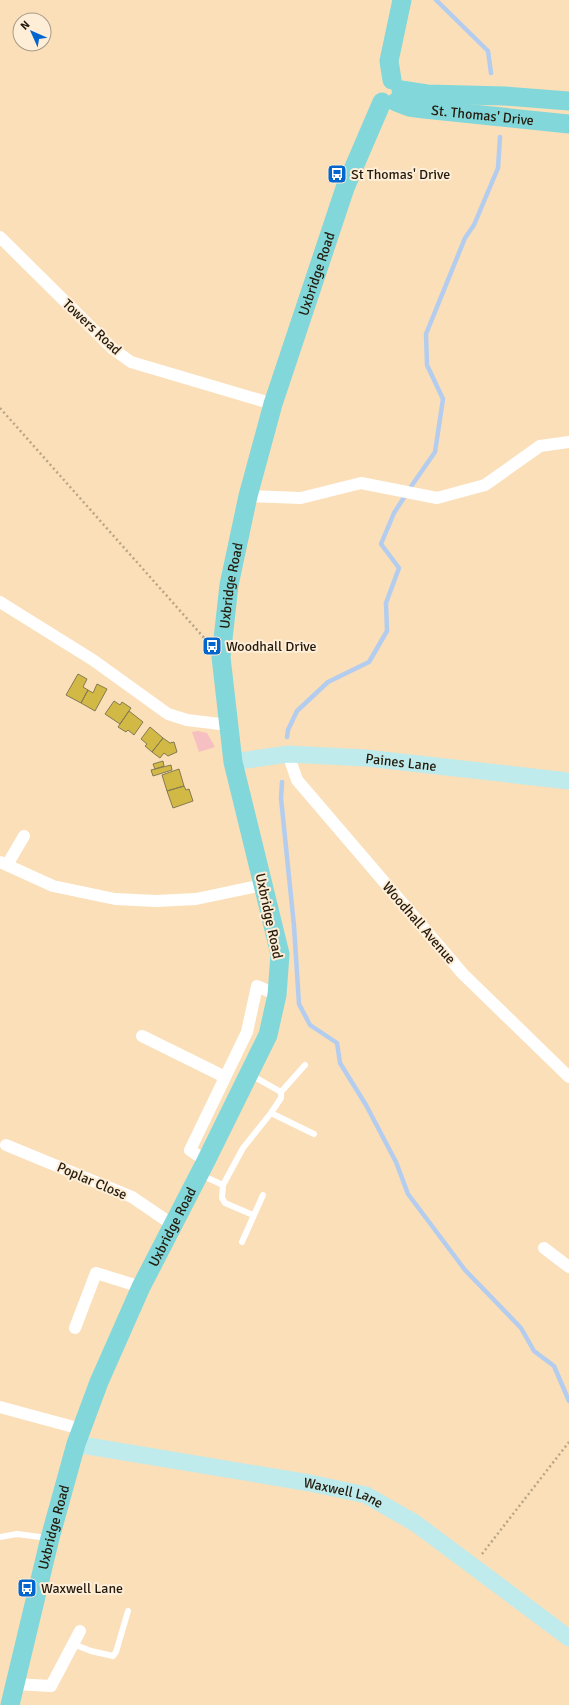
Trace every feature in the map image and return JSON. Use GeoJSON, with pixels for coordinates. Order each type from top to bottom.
{"type":"FeatureCollection","features":[{"type":"Feature","properties":{"kind":"main road"},"geometry":{"type":"LineString","coordinates":[[393,93],[389,61],[402,0]]}},
{"type":"Feature","properties":{"kind":"main road","name":"St. Thomas' Drive"},"geometry":{"type":"LineString","coordinates":[[393,93],[487,95],[569,101]]}},
{"type":"Feature","properties":{"kind":"main road","name":"St. Thomas' Drive"},"geometry":{"type":"LineString","coordinates":[[393,93],[409,106],[424,109],[569,124]]}},
{"type":"Feature","properties":{"kind":"main road","name":"Uxbridge Road"},"geometry":{"type":"LineString","coordinates":[[10,1705],[50,1538],[79,1436],[99,1382],[141,1287],[250,1074],[268,1035],[277,995],[280,954],[233,762],[228,726],[221,657],[229,585],[248,496],[273,404],[345,188],[393,93]]}},
{"type":"Feature","properties":{"kind":"street"},"geometry":{"type":"LineString","coordinates":[[485,116],[487,95]]}},
{"type":"Feature","properties":{"kind":"street","name":"Towers Road"},"geometry":{"type":"LineString","coordinates":[[0,237],[113,349],[131,362],[273,404]]}},
{"type":"Feature","properties":{"kind":"street"},"geometry":{"type":"LineString","coordinates":[[248,496],[301,498],[361,483],[436,498],[485,485],[540,446],[569,442]]}},
{"type":"Feature","properties":{"kind":"street"},"geometry":{"type":"LineString","coordinates":[[0,602],[93,660],[168,714],[186,720],[228,726]]}},
{"type":"Feature","properties":{"kind":"street","name":"Paines Lane"},"geometry":{"type":"LineString","coordinates":[[233,762],[288,754],[366,758],[569,781]]}},
{"type":"Feature","properties":{"kind":"street","name":"Woodhall Avenue"},"geometry":{"type":"LineString","coordinates":[[288,754],[297,780],[463,974],[569,1077]]}},
{"type":"Feature","properties":{"kind":"street"},"geometry":{"type":"LineString","coordinates":[[24,836],[4,864],[53,886],[115,899],[156,901],[196,899],[263,885]]}},
{"type":"Feature","properties":{"kind":"street"},"geometry":{"type":"LineString","coordinates":[[203,1167],[190,1150],[247,1032],[257,986],[277,995]]}},
{"type":"Feature","properties":{"kind":"street"},"geometry":{"type":"LineString","coordinates":[[142,1036],[225,1077]]}},
{"type":"Feature","properties":{"kind":"street","name":"Poplar Close"},"geometry":{"type":"LineString","coordinates":[[6,1145],[132,1197],[173,1225]]}},
{"type":"Feature","properties":{"kind":"street"},"geometry":{"type":"LineString","coordinates":[[544,1248],[569,1267]]}},
{"type":"Feature","properties":{"kind":"street"},"geometry":{"type":"LineString","coordinates":[[75,1328],[96,1273],[141,1287]]}},
{"type":"Feature","properties":{"kind":"street"},"geometry":{"type":"LineString","coordinates":[[0,1407],[79,1436]]}},
{"type":"Feature","properties":{"kind":"street","name":"Waxwell Lane"},"geometry":{"type":"LineString","coordinates":[[79,1436],[366,1495],[415,1523],[569,1638]]}},
{"type":"Feature","properties":{"kind":"street"},"geometry":{"type":"LineString","coordinates":[[14,1684],[51,1686],[80,1630]]}},
{"type":"Feature","properties":{"kind":"lane"},"geometry":{"type":"LineString","coordinates":[[253,1215],[225,1203],[222,1198],[223,1185],[242,1148],[271,1113],[281,1098],[281,1092],[305,1065]]}},
{"type":"Feature","properties":{"kind":"lane"},"geometry":{"type":"LineString","coordinates":[[250,1074],[281,1092]]}},
{"type":"Feature","properties":{"kind":"lane"},"geometry":{"type":"LineString","coordinates":[[271,1113],[314,1134]]}},
{"type":"Feature","properties":{"kind":"lane"},"geometry":{"type":"LineString","coordinates":[[203,1167],[223,1185]]}},
{"type":"Feature","properties":{"kind":"lane"},"geometry":{"type":"LineString","coordinates":[[242,1242],[262,1195]]}},
{"type":"Feature","properties":{"kind":"lane"},"geometry":{"type":"LineString","coordinates":[[0,1537],[17,1534],[50,1538]]}},
{"type":"Feature","properties":{"kind":"lane"},"geometry":{"type":"LineString","coordinates":[[73,1644],[91,1651],[113,1656],[116,1652],[128,1611]]}},
{"type":"Feature","properties":{"kind":"path"},"geometry":{"type":"LineString","coordinates":[[0,408],[221,657]]}},
{"type":"Feature","properties":{"kind":"path"},"geometry":{"type":"LineString","coordinates":[[472,1566],[569,1442]]}},
{"type":"Feature","properties":{"kind":"shaded area"},"geometry":{"type":"Polygon","coordinates":[[[198,731],[207,733],[215,747],[199,752],[192,732],[198,731]]]}},
{"type":"Feature","properties":{"kind":"building"},"geometry":{"type":"Polygon","coordinates":[[[78,674],[87,679],[83,687],[88,690],[81,703],[66,695],[78,674]]]}},
{"type":"Feature","properties":{"kind":"building"},"geometry":{"type":"Polygon","coordinates":[[[97,684],[107,689],[95,711],[81,703],[88,690],[93,693],[97,684]]]}},
{"type":"Feature","properties":{"kind":"building"},"geometry":{"type":"Polygon","coordinates":[[[114,701],[120,705],[122,702],[131,708],[120,724],[105,714],[114,701]]]}},
{"type":"Feature","properties":{"kind":"building"},"geometry":{"type":"Polygon","coordinates":[[[129,711],[143,722],[134,735],[128,730],[126,732],[118,727],[129,711]]]}},
{"type":"Feature","properties":{"kind":"building"},"geometry":{"type":"Polygon","coordinates":[[[150,727],[163,738],[152,752],[145,746],[147,744],[141,739],[150,727]]]}},
{"type":"Feature","properties":{"kind":"building"},"geometry":{"type":"Polygon","coordinates":[[[163,738],[170,743],[174,742],[177,752],[168,756],[164,753],[160,758],[152,752],[163,738]]]}},
{"type":"Feature","properties":{"kind":"building"},"geometry":{"type":"Polygon","coordinates":[[[163,761],[164,766],[155,769],[153,764],[163,761]]]}},
{"type":"Feature","properties":{"kind":"building"},"geometry":{"type":"Polygon","coordinates":[[[171,765],[172,770],[153,776],[151,770],[171,765]]]}},
{"type":"Feature","properties":{"kind":"building"},"geometry":{"type":"Polygon","coordinates":[[[179,769],[184,786],[167,791],[162,775],[179,769]]]}},
{"type":"Feature","properties":{"kind":"building"},"geometry":{"type":"Polygon","coordinates":[[[184,786],[186,790],[189,789],[193,801],[173,808],[167,791],[184,786]]]}},
{"type":"Feature","properties":{"kind":"waterway"},"geometry":{"type":"LineString","coordinates":[[436,0],[488,51],[491,73]]}},
{"type":"Feature","properties":{"kind":"waterway"},"geometry":{"type":"LineString","coordinates":[[410,488],[435,452],[443,399],[427,365],[426,334],[465,238],[474,225],[498,168],[500,137]]}},
{"type":"Feature","properties":{"kind":"waterway"},"geometry":{"type":"LineString","coordinates":[[287,737],[288,730],[297,711],[328,682],[369,662],[387,631],[386,603],[399,568],[381,544],[394,513],[405,496]]}},
{"type":"Feature","properties":{"kind":"waterway"},"geometry":{"type":"LineString","coordinates":[[282,782],[281,798],[294,926],[299,1004],[310,1025],[337,1043],[340,1063],[366,1105],[396,1162],[408,1194],[465,1270],[521,1328],[534,1351],[554,1366],[569,1401]]}},
{"type":"Feature","properties":{"kind":"place","name":"St Thomas' Drive"},"geometry":{"type":"Point","coordinates":[337,174]}},
{"type":"Feature","properties":{"kind":"place","name":"Woodhall Drive"},"geometry":{"type":"Point","coordinates":[212,646]}},
{"type":"Feature","properties":{"kind":"place","name":"Waxwell Lane"},"geometry":{"type":"Point","coordinates":[27,1588]}}]}
